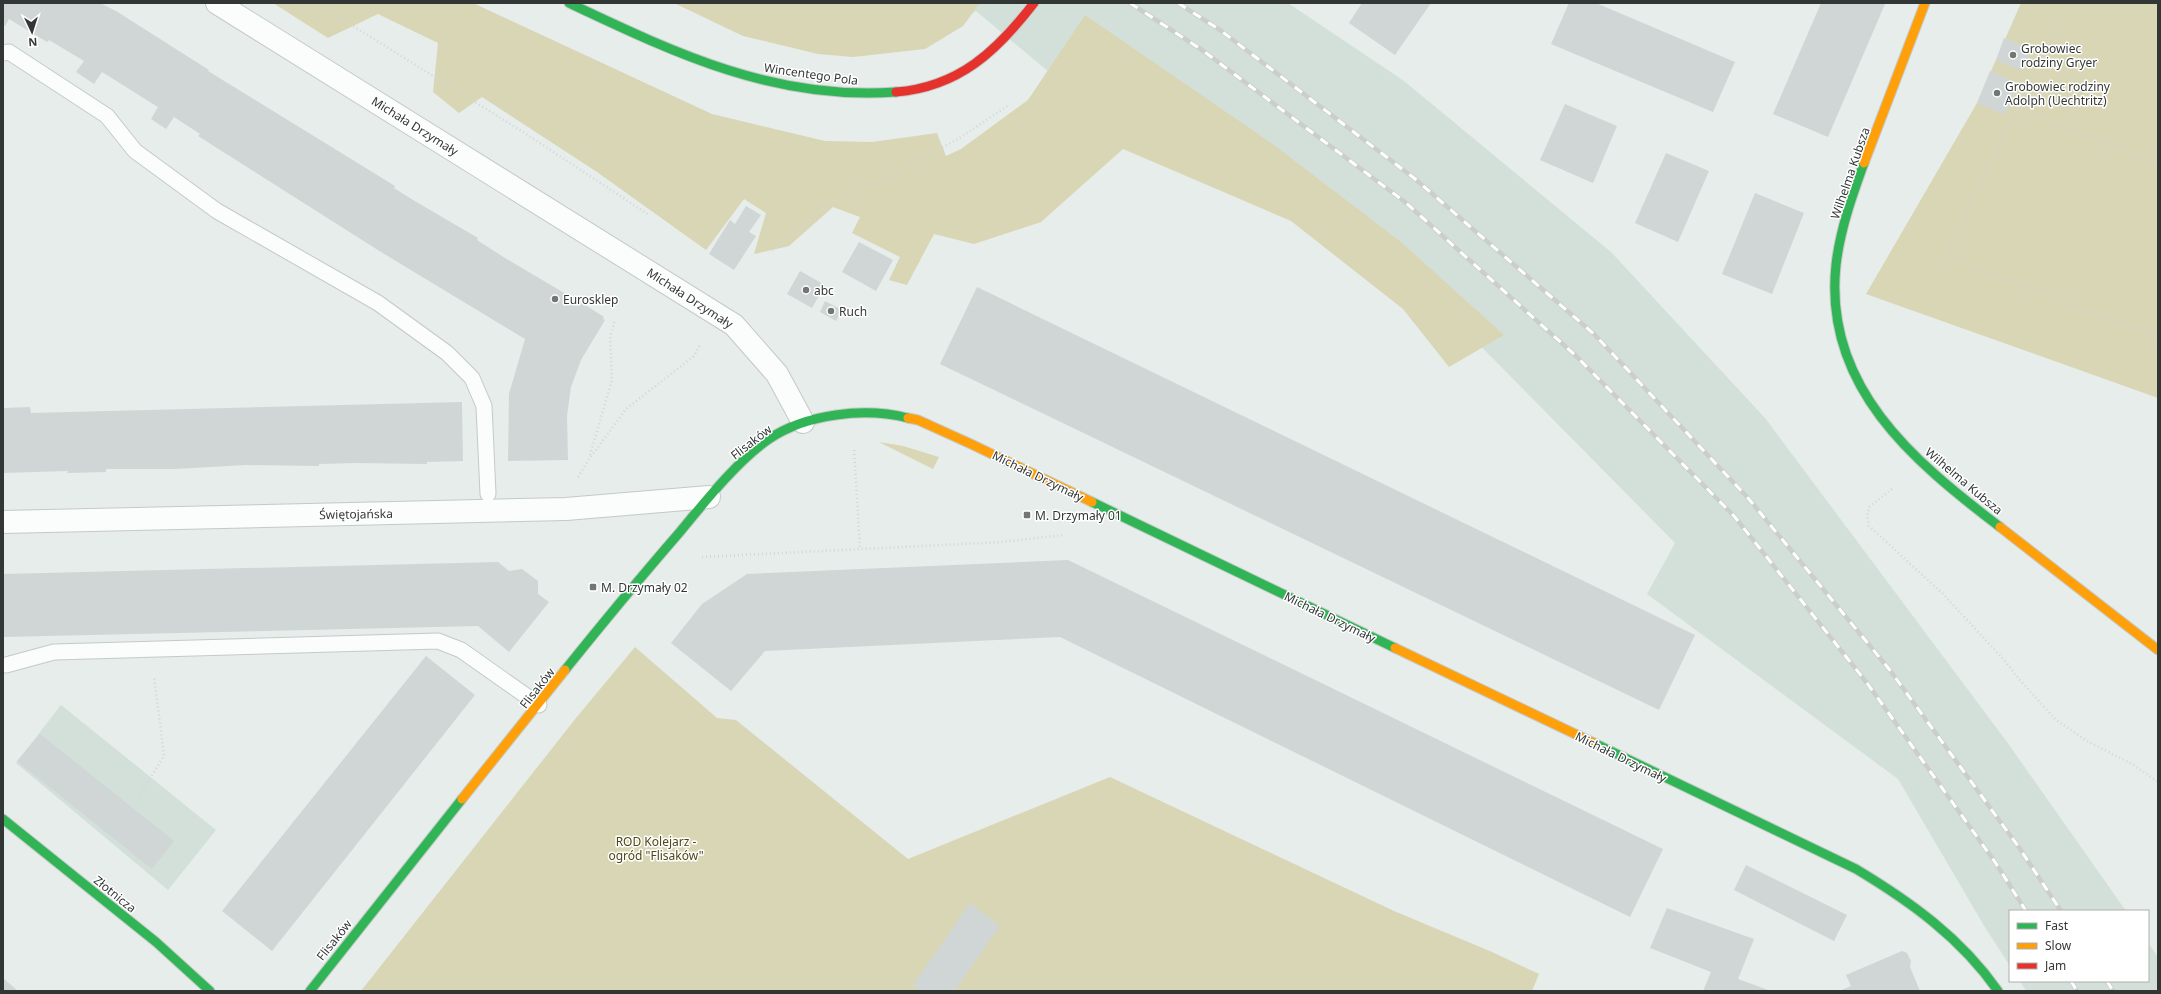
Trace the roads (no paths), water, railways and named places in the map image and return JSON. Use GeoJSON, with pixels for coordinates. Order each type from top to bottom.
{"type":"FeatureCollection","features":[{"type":"Feature","properties":{"kind":"street","name":"Michała Drzymały"},"geometry":{"type":"LineString","coordinates":[[218,3],[734,325],[777,374],[803,422],[856,412],[889,413],[918,420],[971,444],[1856,869],[1899,895],[1936,922],[1985,970],[1998,991]]}},
{"type":"Feature","properties":{"kind":"street","name":"Wincentego Pola"},"geometry":{"type":"LineString","coordinates":[[569,3],[663,47],[722,70],[765,81],[807,88],[839,93],[870,94],[924,87],[968,69],[987,56],[1007,37],[1034,3]]}},
{"type":"Feature","properties":{"kind":"street","name":"Wilhelma Kubsza"},"geometry":{"type":"LineString","coordinates":[[1925,3],[1916,33],[1850,205],[1839,244],[1836,282],[1836,311],[1840,339],[1848,361],[1873,405],[1923,465],[2158,650]]}},
{"type":"Feature","properties":{"kind":"street","name":"Flisaków"},"geometry":{"type":"LineString","coordinates":[[310,991],[539,705],[596,631],[709,496],[752,452],[769,439],[803,422]]}},
{"type":"Feature","properties":{"kind":"street","name":"Świętojańska"},"geometry":{"type":"LineString","coordinates":[[3,522],[549,510],[709,496]]}},
{"type":"Feature","properties":{"kind":"street","name":"Złotnicza"},"geometry":{"type":"LineString","coordinates":[[3,819],[156,942],[210,991]]}},
{"type":"Feature","properties":{"kind":"lane"},"geometry":{"type":"LineString","coordinates":[[3,53],[9,52],[107,116],[135,151],[217,211],[378,303],[447,353],[472,378],[484,406],[488,494]]}},
{"type":"Feature","properties":{"kind":"lane"},"geometry":{"type":"LineString","coordinates":[[6,665],[54,652],[438,641],[461,650],[539,705]]}},
{"type":"Feature","properties":{"kind":"railway"},"geometry":{"type":"LineString","coordinates":[[1130,3],[1202,50],[1405,202],[1576,356],[1734,516],[1867,683],[1995,862],[2025,910]]}},
{"type":"Feature","properties":{"kind":"railway"},"geometry":{"type":"LineString","coordinates":[[1178,3],[1220,30],[1414,178],[1594,334],[1748,498],[1889,669],[2018,846],[2060,910]]}},
{"type":"Feature","properties":{"kind":"railway"},"geometry":{"type":"LineString","coordinates":[[2072,982],[2077,991]]}},
{"type":"Feature","properties":{"kind":"railway"},"geometry":{"type":"LineString","coordinates":[[2108,982],[2113,991]]}},
{"type":"Feature","properties":{"kind":"place","name":"Grobowiec rodziny Gryer"},"geometry":{"type":"Point","coordinates":[2013,55]}},
{"type":"Feature","properties":{"kind":"place","name":"Grobowiec rodziny Adolph (Uechtritz)"},"geometry":{"type":"Point","coordinates":[1997,93]}},
{"type":"Feature","properties":{"kind":"place","name":"abc"},"geometry":{"type":"Point","coordinates":[806,290]}},
{"type":"Feature","properties":{"kind":"place","name":"Eurosklep"},"geometry":{"type":"Point","coordinates":[555,299]}},
{"type":"Feature","properties":{"kind":"place","name":"Ruch"},"geometry":{"type":"Point","coordinates":[831,311]}},
{"type":"Feature","properties":{"kind":"place","name":"M. Drzymały 01"},"geometry":{"type":"Point","coordinates":[1027,515]}},
{"type":"Feature","properties":{"kind":"place","name":"M. Drzymały 02"},"geometry":{"type":"Point","coordinates":[593,587]}},
{"type":"Feature","properties":{"kind":"park label","name":"ROD Kolejarz - ogród \"Flisaków\""},"geometry":{"type":"Point","coordinates":[656,848]}}]}
